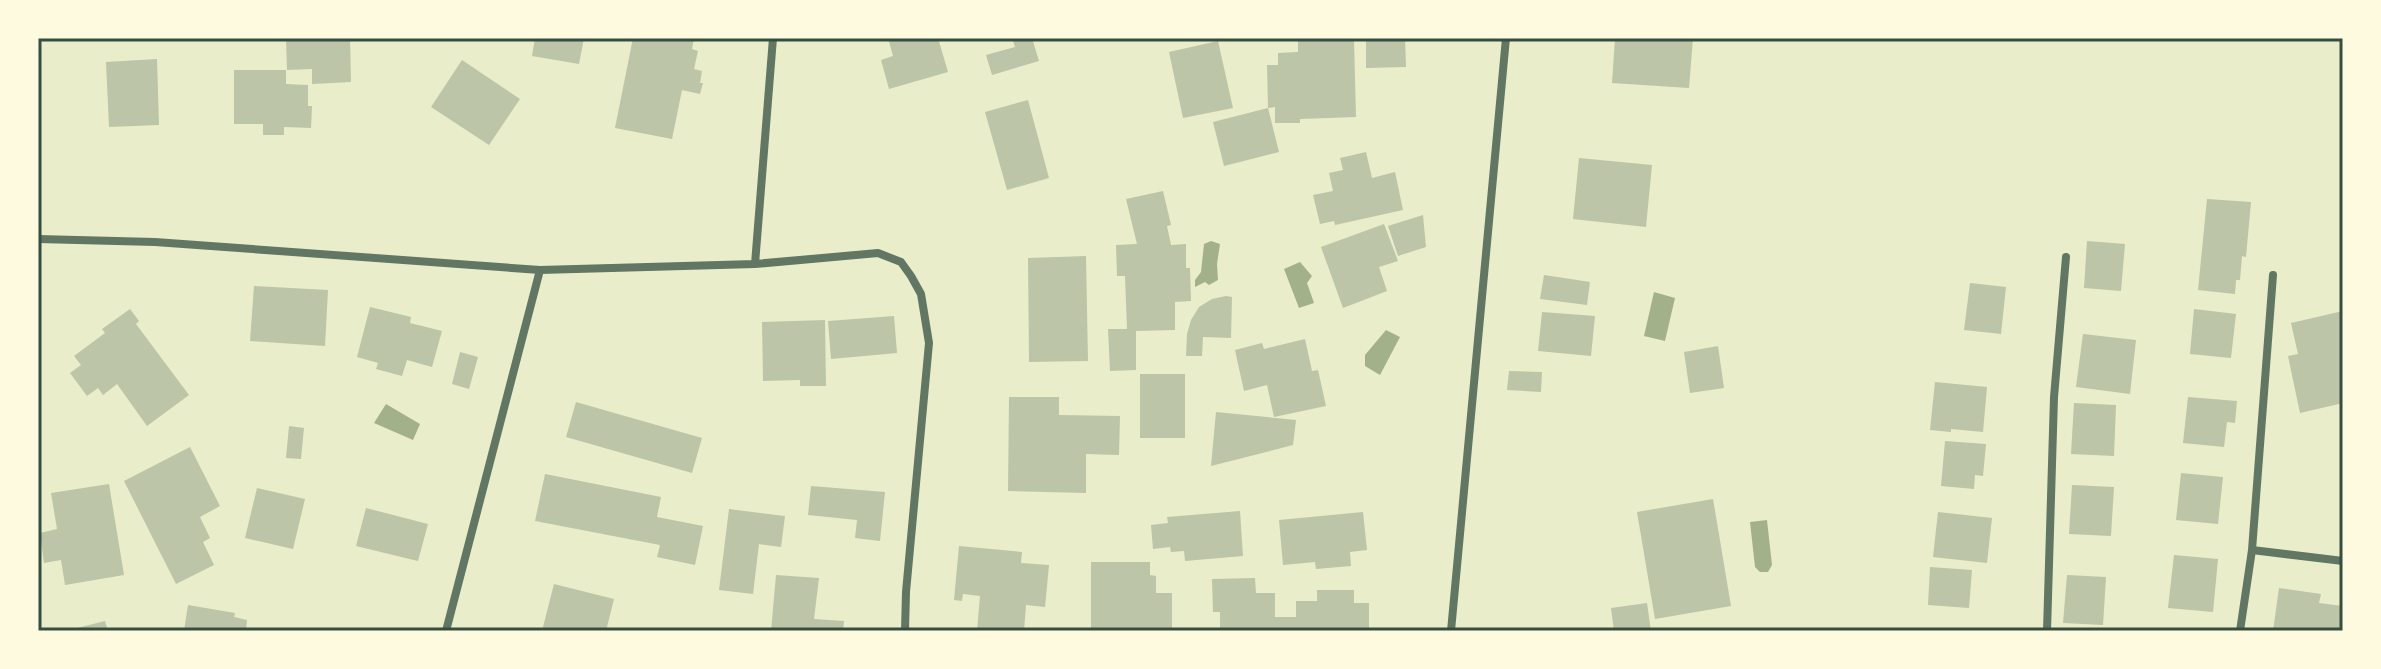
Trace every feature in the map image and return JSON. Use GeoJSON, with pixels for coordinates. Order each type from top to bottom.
{"type":"FeatureCollection","features":[{"type":"Feature","properties":{"kind":"street"},"geometry":{"type":"LineString","coordinates":[[755,264],[773,38]]}},
{"type":"Feature","properties":{"kind":"street"},"geometry":{"type":"LineString","coordinates":[[1451,631],[1506,38]]}},
{"type":"Feature","properties":{"kind":"street"},"geometry":{"type":"LineString","coordinates":[[38,239],[155,242],[540,270],[755,264],[878,253],[901,262],[921,294],[929,343],[905,631]]}},
{"type":"Feature","properties":{"kind":"street"},"geometry":{"type":"LineString","coordinates":[[2047,631],[2054,397],[2066,257]]}},
{"type":"Feature","properties":{"kind":"street"},"geometry":{"type":"LineString","coordinates":[[446,631],[540,270]]}},
{"type":"Feature","properties":{"kind":"street"},"geometry":{"type":"LineString","coordinates":[[2240,631],[2252,550],[2273,275]]}},
{"type":"Feature","properties":{"kind":"street"},"geometry":{"type":"LineString","coordinates":[[2252,550],[2343,561]]}},
{"type":"Feature","properties":{"kind":"shaded area"},"geometry":{"type":"Polygon","coordinates":[[[1211,241],[1220,244],[1218,280],[1195,287],[1195,280],[1201,272],[1204,244],[1211,241]]]}},
{"type":"Feature","properties":{"kind":"shaded area"},"geometry":{"type":"Polygon","coordinates":[[[1300,262],[1312,276],[1307,283],[1314,303],[1299,308],[1284,269],[1300,262]]]}},
{"type":"Feature","properties":{"kind":"shaded area"},"geometry":{"type":"Polygon","coordinates":[[[1654,292],[1675,298],[1665,341],[1644,336],[1654,292]]]}},
{"type":"Feature","properties":{"kind":"shaded area"},"geometry":{"type":"Polygon","coordinates":[[[1386,330],[1400,337],[1380,375],[1365,366],[1365,355],[1386,330]]]}},
{"type":"Feature","properties":{"kind":"shaded area"},"geometry":{"type":"Polygon","coordinates":[[[386,404],[420,424],[413,440],[374,423],[386,404]]]}},
{"type":"Feature","properties":{"kind":"shaded area"},"geometry":{"type":"Polygon","coordinates":[[[1767,520],[1772,565],[1768,572],[1760,572],[1755,567],[1750,522],[1767,520]]]}},
{"type":"Feature","properties":{"kind":"building"},"geometry":{"type":"Polygon","coordinates":[[[286,38],[350,38],[351,82],[312,84],[312,69],[287,70],[286,38]]]}},
{"type":"Feature","properties":{"kind":"building"},"geometry":{"type":"Polygon","coordinates":[[[535,38],[584,38],[579,64],[532,56],[535,38]]]}},
{"type":"Feature","properties":{"kind":"building"},"geometry":{"type":"Polygon","coordinates":[[[633,38],[694,38],[692,49],[698,51],[694,69],[702,71],[700,83],[703,83],[700,94],[682,90],[672,139],[615,128],[633,38]]]}},
{"type":"Feature","properties":{"kind":"building"},"geometry":{"type":"Polygon","coordinates":[[[888,38],[938,38],[948,72],[889,89],[881,60],[893,56],[888,38]]]}},
{"type":"Feature","properties":{"kind":"building"},"geometry":{"type":"Polygon","coordinates":[[[1012,38],[1032,38],[1039,61],[992,75],[986,55],[1015,47],[1012,38]]]}},
{"type":"Feature","properties":{"kind":"building"},"geometry":{"type":"Polygon","coordinates":[[[1366,38],[1405,38],[1406,67],[1366,68],[1366,38]]]}},
{"type":"Feature","properties":{"kind":"building"},"geometry":{"type":"Polygon","coordinates":[[[1615,38],[1693,38],[1689,88],[1612,83],[1615,38]]]}},
{"type":"Feature","properties":{"kind":"building"},"geometry":{"type":"Polygon","coordinates":[[[1354,40],[1356,117],[1275,123],[1275,107],[1268,108],[1267,65],[1278,65],[1278,53],[1298,52],[1298,41],[1354,40]]]}},
{"type":"Feature","properties":{"kind":"building"},"geometry":{"type":"Polygon","coordinates":[[[1218,41],[1233,108],[1183,118],[1169,52],[1218,41]]]}},
{"type":"Feature","properties":{"kind":"building"},"geometry":{"type":"Polygon","coordinates":[[[157,59],[159,125],[109,127],[106,62],[157,59]]]}},
{"type":"Feature","properties":{"kind":"building"},"geometry":{"type":"Polygon","coordinates":[[[462,60],[520,99],[489,145],[431,107],[462,60]]]}},
{"type":"Feature","properties":{"kind":"building"},"geometry":{"type":"Polygon","coordinates":[[[234,70],[286,70],[286,84],[308,85],[308,106],[312,106],[311,128],[284,127],[284,135],[263,135],[263,124],[234,124],[234,70]]]}},
{"type":"Feature","properties":{"kind":"building"},"geometry":{"type":"Polygon","coordinates":[[[1028,100],[1049,178],[1007,190],[985,112],[1028,100]]]}},
{"type":"Feature","properties":{"kind":"building"},"geometry":{"type":"Polygon","coordinates":[[[1268,108],[1279,152],[1224,166],[1213,122],[1268,108]]]}},
{"type":"Feature","properties":{"kind":"building"},"geometry":{"type":"Polygon","coordinates":[[[1366,152],[1372,178],[1395,172],[1403,210],[1335,225],[1334,221],[1320,224],[1313,195],[1333,191],[1329,173],[1343,170],[1340,158],[1366,152]]]}},
{"type":"Feature","properties":{"kind":"building"},"geometry":{"type":"Polygon","coordinates":[[[1579,158],[1652,165],[1646,227],[1573,219],[1579,158]]]}},
{"type":"Feature","properties":{"kind":"building"},"geometry":{"type":"Polygon","coordinates":[[[1163,191],[1171,225],[1167,226],[1171,245],[1186,244],[1191,301],[1175,302],[1175,330],[1136,331],[1136,370],[1110,371],[1108,329],[1127,329],[1125,276],[1117,276],[1116,245],[1137,244],[1126,199],[1163,191]]]}},
{"type":"Feature","properties":{"kind":"building"},"geometry":{"type":"Polygon","coordinates":[[[2207,199],[2251,202],[2246,257],[2242,256],[2235,294],[2198,290],[2207,199]]]}},
{"type":"Feature","properties":{"kind":"building"},"geometry":{"type":"Polygon","coordinates":[[[1423,215],[1426,247],[1398,256],[1388,226],[1423,215]]]}},
{"type":"Feature","properties":{"kind":"building"},"geometry":{"type":"Polygon","coordinates":[[[1384,224],[1398,261],[1379,267],[1387,291],[1343,308],[1321,247],[1384,224]]]}},
{"type":"Feature","properties":{"kind":"building"},"geometry":{"type":"Polygon","coordinates":[[[2087,241],[2125,244],[2121,291],[2084,288],[2087,241]]]}},
{"type":"Feature","properties":{"kind":"building"},"geometry":{"type":"Polygon","coordinates":[[[1086,256],[1088,361],[1029,362],[1028,258],[1086,256]]]}},
{"type":"Feature","properties":{"kind":"building"},"geometry":{"type":"Polygon","coordinates":[[[1544,275],[1590,282],[1587,305],[1540,299],[1544,275]]]}},
{"type":"Feature","properties":{"kind":"building"},"geometry":{"type":"Polygon","coordinates":[[[1970,283],[2006,287],[2001,334],[1964,330],[1970,283]]]}},
{"type":"Feature","properties":{"kind":"building"},"geometry":{"type":"Polygon","coordinates":[[[254,286],[328,290],[325,346],[250,341],[254,286]]]}},
{"type":"Feature","properties":{"kind":"building"},"geometry":{"type":"Polygon","coordinates":[[[1232,297],[1231,338],[1203,337],[1202,356],[1186,356],[1187,334],[1199,307],[1212,299],[1232,297]]]}},
{"type":"Feature","properties":{"kind":"building"},"geometry":{"type":"Polygon","coordinates":[[[370,307],[411,317],[410,323],[442,331],[432,367],[407,360],[402,376],[376,369],[378,363],[357,357],[370,307]]]}},
{"type":"Feature","properties":{"kind":"building"},"geometry":{"type":"Polygon","coordinates":[[[130,309],[139,321],[136,324],[189,395],[147,426],[117,384],[103,395],[98,388],[87,396],[70,373],[81,365],[74,356],[105,333],[102,329],[130,309]]]}},
{"type":"Feature","properties":{"kind":"building"},"geometry":{"type":"Polygon","coordinates":[[[2194,309],[2236,314],[2231,358],[2190,354],[2194,309]]]}},
{"type":"Feature","properties":{"kind":"building"},"geometry":{"type":"Polygon","coordinates":[[[2343,311],[2343,403],[2300,413],[2288,356],[2298,354],[2291,323],[2343,311]]]}},
{"type":"Feature","properties":{"kind":"building"},"geometry":{"type":"Polygon","coordinates":[[[1542,312],[1595,316],[1591,356],[1538,351],[1542,312]]]}},
{"type":"Feature","properties":{"kind":"building"},"geometry":{"type":"Polygon","coordinates":[[[894,316],[897,353],[831,359],[828,321],[894,316]]]}},
{"type":"Feature","properties":{"kind":"building"},"geometry":{"type":"Polygon","coordinates":[[[825,320],[826,386],[800,386],[800,380],[763,381],[762,322],[825,320]]]}},
{"type":"Feature","properties":{"kind":"building"},"geometry":{"type":"Polygon","coordinates":[[[2083,334],[2136,340],[2130,394],[2076,387],[2083,334]]]}},
{"type":"Feature","properties":{"kind":"building"},"geometry":{"type":"Polygon","coordinates":[[[1305,339],[1312,371],[1318,370],[1326,406],[1274,417],[1267,385],[1244,391],[1235,350],[1262,343],[1264,349],[1305,339]]]}},
{"type":"Feature","properties":{"kind":"building"},"geometry":{"type":"Polygon","coordinates":[[[1718,346],[1724,388],[1690,393],[1684,352],[1718,346]]]}},
{"type":"Feature","properties":{"kind":"building"},"geometry":{"type":"Polygon","coordinates":[[[460,352],[478,357],[469,389],[452,384],[460,352]]]}},
{"type":"Feature","properties":{"kind":"building"},"geometry":{"type":"Polygon","coordinates":[[[1509,371],[1542,372],[1541,392],[1507,390],[1509,371]]]}},
{"type":"Feature","properties":{"kind":"building"},"geometry":{"type":"Polygon","coordinates":[[[1140,374],[1185,374],[1185,438],[1140,438],[1140,374]]]}},
{"type":"Feature","properties":{"kind":"building"},"geometry":{"type":"Polygon","coordinates":[[[1935,382],[1987,387],[1983,432],[1930,430],[1935,382]]]}},
{"type":"Feature","properties":{"kind":"building"},"geometry":{"type":"Polygon","coordinates":[[[1009,397],[1059,397],[1059,415],[1120,416],[1119,455],[1086,454],[1086,493],[1008,491],[1009,397]]]}},
{"type":"Feature","properties":{"kind":"building"},"geometry":{"type":"Polygon","coordinates":[[[2188,397],[2237,401],[2235,423],[2227,422],[2224,447],[2183,443],[2188,397]]]}},
{"type":"Feature","properties":{"kind":"building"},"geometry":{"type":"Polygon","coordinates":[[[576,402],[702,438],[692,473],[566,437],[576,402]]]}},
{"type":"Feature","properties":{"kind":"building"},"geometry":{"type":"Polygon","coordinates":[[[2074,403],[2116,405],[2114,456],[2071,454],[2074,403]]]}},
{"type":"Feature","properties":{"kind":"building"},"geometry":{"type":"Polygon","coordinates":[[[1216,412],[1296,420],[1293,445],[1211,466],[1216,412]]]}},
{"type":"Feature","properties":{"kind":"building"},"geometry":{"type":"Polygon","coordinates":[[[289,426],[304,428],[301,459],[286,458],[289,426]]]}},
{"type":"Feature","properties":{"kind":"building"},"geometry":{"type":"Polygon","coordinates":[[[1945,441],[1986,444],[1983,476],[1975,475],[1974,489],[1941,486],[1945,441]]]}},
{"type":"Feature","properties":{"kind":"building"},"geometry":{"type":"Polygon","coordinates":[[[190,447],[220,506],[200,517],[210,538],[203,542],[214,565],[176,584],[124,481],[190,447]]]}},
{"type":"Feature","properties":{"kind":"building"},"geometry":{"type":"Polygon","coordinates":[[[2181,473],[2223,477],[2218,524],[2176,520],[2181,473]]]}},
{"type":"Feature","properties":{"kind":"building"},"geometry":{"type":"Polygon","coordinates":[[[545,474],[661,497],[657,517],[703,526],[695,565],[657,557],[660,545],[535,521],[545,474]]]}},
{"type":"Feature","properties":{"kind":"building"},"geometry":{"type":"Polygon","coordinates":[[[109,484],[124,575],[65,585],[61,560],[44,563],[40,533],[57,529],[51,493],[109,484]]]}},
{"type":"Feature","properties":{"kind":"building"},"geometry":{"type":"Polygon","coordinates":[[[2072,485],[2114,487],[2111,536],[2069,534],[2072,485]]]}},
{"type":"Feature","properties":{"kind":"building"},"geometry":{"type":"Polygon","coordinates":[[[811,486],[885,492],[880,541],[855,538],[857,520],[808,515],[811,486]]]}},
{"type":"Feature","properties":{"kind":"building"},"geometry":{"type":"Polygon","coordinates":[[[257,488],[305,499],[293,549],[245,538],[257,488]]]}},
{"type":"Feature","properties":{"kind":"building"},"geometry":{"type":"Polygon","coordinates":[[[1713,499],[1731,606],[1655,619],[1637,512],[1713,499]]]}},
{"type":"Feature","properties":{"kind":"building"},"geometry":{"type":"Polygon","coordinates":[[[366,508],[428,524],[418,561],[356,546],[366,508]]]}},
{"type":"Feature","properties":{"kind":"building"},"geometry":{"type":"Polygon","coordinates":[[[729,509],[785,516],[781,547],[759,544],[753,594],[719,590],[729,509]]]}},
{"type":"Feature","properties":{"kind":"building"},"geometry":{"type":"Polygon","coordinates":[[[1240,511],[1243,556],[1185,561],[1184,551],[1171,552],[1170,547],[1153,549],[1151,525],[1168,523],[1167,517],[1240,511]]]}},
{"type":"Feature","properties":{"kind":"building"},"geometry":{"type":"Polygon","coordinates":[[[1363,512],[1367,550],[1350,552],[1351,566],[1316,569],[1315,562],[1283,565],[1279,520],[1363,512]]]}},
{"type":"Feature","properties":{"kind":"building"},"geometry":{"type":"Polygon","coordinates":[[[1938,512],[1992,518],[1987,563],[1933,557],[1938,512]]]}},
{"type":"Feature","properties":{"kind":"building"},"geometry":{"type":"Polygon","coordinates":[[[959,546],[1022,552],[1021,563],[1049,565],[1045,607],[1026,605],[1024,631],[977,631],[980,596],[963,594],[962,601],[954,600],[959,546]]]}},
{"type":"Feature","properties":{"kind":"building"},"geometry":{"type":"Polygon","coordinates":[[[2174,555],[2218,559],[2213,612],[2168,608],[2174,555]]]}},
{"type":"Feature","properties":{"kind":"building"},"geometry":{"type":"Polygon","coordinates":[[[1091,562],[1150,562],[1150,575],[1156,576],[1156,593],[1172,593],[1172,631],[1091,631],[1091,562]]]}},
{"type":"Feature","properties":{"kind":"building"},"geometry":{"type":"Polygon","coordinates":[[[1930,567],[1972,570],[1969,608],[1928,605],[1930,567]]]}},
{"type":"Feature","properties":{"kind":"building"},"geometry":{"type":"Polygon","coordinates":[[[776,575],[819,578],[814,619],[844,621],[843,631],[771,631],[776,575]]]}},
{"type":"Feature","properties":{"kind":"building"},"geometry":{"type":"Polygon","coordinates":[[[2067,575],[2106,577],[2103,625],[2063,623],[2067,575]]]}},
{"type":"Feature","properties":{"kind":"building"},"geometry":{"type":"Polygon","coordinates":[[[1255,578],[1256,593],[1275,593],[1275,617],[1296,617],[1296,601],[1317,601],[1317,590],[1354,590],[1354,603],[1369,603],[1369,631],[1220,631],[1220,612],[1213,612],[1212,579],[1255,578]]]}},
{"type":"Feature","properties":{"kind":"building"},"geometry":{"type":"Polygon","coordinates":[[[554,584],[614,599],[606,631],[542,631],[554,584]]]}},
{"type":"Feature","properties":{"kind":"building"},"geometry":{"type":"Polygon","coordinates":[[[2279,588],[2321,594],[2319,603],[2343,606],[2343,631],[2273,631],[2279,588]]]}},
{"type":"Feature","properties":{"kind":"building"},"geometry":{"type":"Polygon","coordinates":[[[1647,603],[1651,631],[1614,631],[1611,608],[1647,603]]]}},
{"type":"Feature","properties":{"kind":"building"},"geometry":{"type":"Polygon","coordinates":[[[188,605],[235,613],[234,617],[247,620],[246,631],[184,631],[188,605]]]}},
{"type":"Feature","properties":{"kind":"building"},"geometry":{"type":"Polygon","coordinates":[[[105,621],[108,631],[69,631],[69,630],[105,621]]]}}]}
